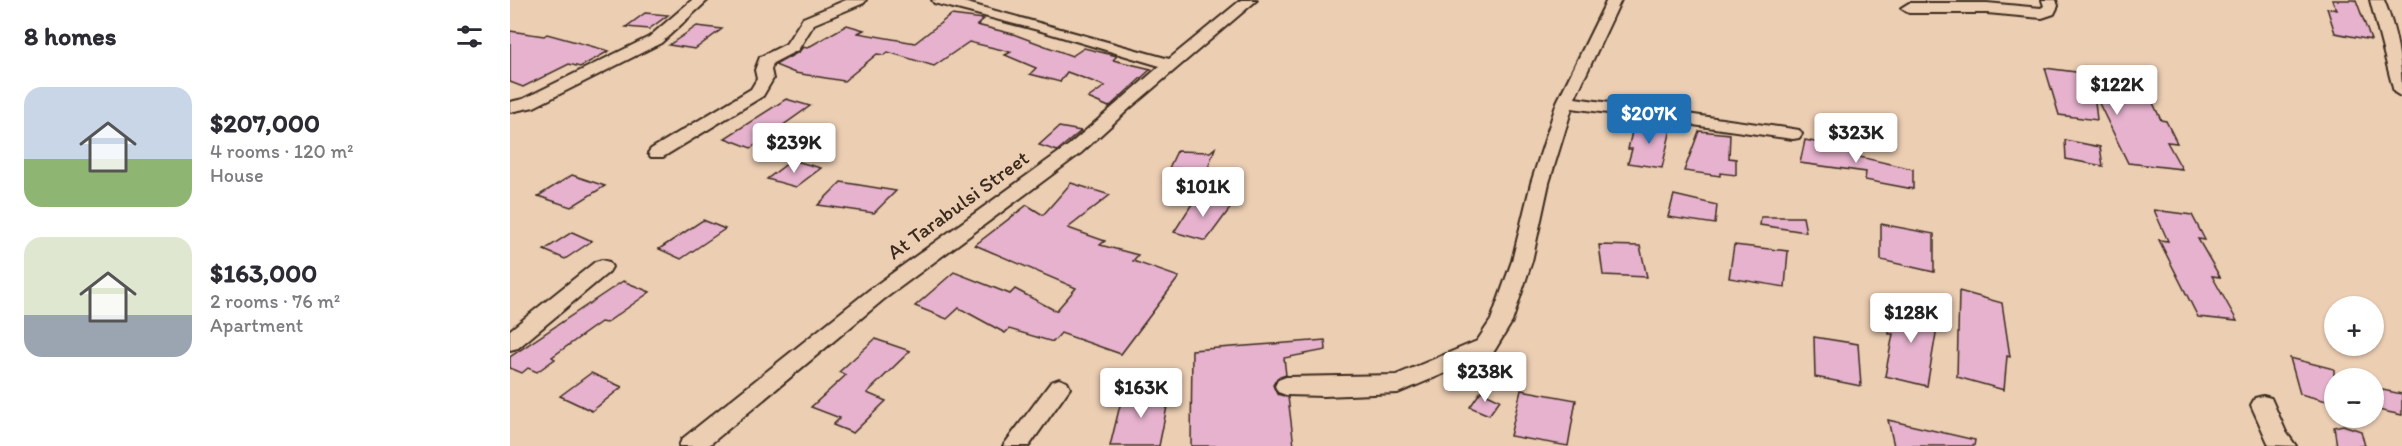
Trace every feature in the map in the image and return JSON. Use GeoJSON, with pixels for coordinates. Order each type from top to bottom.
{"type":"FeatureCollection","features":[{"type":"Feature","properties":{"kind":"street"},"geometry":{"type":"LineString","coordinates":[[510,115],[655,40],[701,0]]}},
{"type":"Feature","properties":{"kind":"street"},"geometry":{"type":"LineString","coordinates":[[657,153],[757,92],[765,79],[763,70],[766,60],[792,47],[808,21],[859,0]]}},
{"type":"Feature","properties":{"kind":"street"},"geometry":{"type":"LineString","coordinates":[[939,0],[1172,65]]}},
{"type":"Feature","properties":{"kind":"street","name":"At Tarabulsi Street"},"geometry":{"type":"LineString","coordinates":[[691,446],[876,295],[1075,149],[1124,104],[1250,0]]}},
{"type":"Feature","properties":{"kind":"street"},"geometry":{"type":"LineString","coordinates":[[1286,386],[1398,384],[1485,347],[1501,322],[1522,261],[1540,183],[1565,102],[1614,0]]}},
{"type":"Feature","properties":{"kind":"street"},"geometry":{"type":"LineString","coordinates":[[1909,8],[1988,8],[2042,13],[2049,11],[2051,6],[2049,0]]}},
{"type":"Feature","properties":{"kind":"street"},"geometry":{"type":"LineString","coordinates":[[2378,0],[2383,14],[2393,69],[2402,92]]}},
{"type":"Feature","properties":{"kind":"street"},"geometry":{"type":"LineString","coordinates":[[1565,102],[1793,134]]}},
{"type":"Feature","properties":{"kind":"street"},"geometry":{"type":"LineString","coordinates":[[510,107],[528,104]]}},
{"type":"Feature","properties":{"kind":"street"},"geometry":{"type":"LineString","coordinates":[[510,342],[602,267]]}},
{"type":"Feature","properties":{"kind":"street"},"geometry":{"type":"LineString","coordinates":[[1015,446],[1059,388]]}},
{"type":"Feature","properties":{"kind":"street"},"geometry":{"type":"LineString","coordinates":[[2263,405],[2277,438],[2284,446]]}},
{"type":"Feature","properties":{"kind":"building"},"geometry":{"type":"Polygon","coordinates":[[[2332,0],[2356,0],[2371,40],[2335,33],[2327,8],[2337,10],[2332,0]]]}},
{"type":"Feature","properties":{"kind":"building"},"geometry":{"type":"Polygon","coordinates":[[[645,13],[668,15],[649,29],[626,27],[645,13]]]}},
{"type":"Feature","properties":{"kind":"building"},"geometry":{"type":"Polygon","coordinates":[[[951,15],[984,19],[977,25],[1013,34],[1072,56],[1084,48],[1117,56],[1113,60],[1151,69],[1109,107],[1088,98],[1105,86],[1067,72],[1060,82],[1030,74],[1036,68],[1005,55],[1011,52],[969,42],[934,66],[888,52],[884,55],[877,54],[844,81],[795,73],[775,65],[799,52],[803,47],[807,48],[847,25],[864,30],[858,33],[915,43],[951,15]]]}},
{"type":"Feature","properties":{"kind":"building"},"geometry":{"type":"Polygon","coordinates":[[[697,26],[722,29],[695,49],[669,45],[697,26]]]}},
{"type":"Feature","properties":{"kind":"building"},"geometry":{"type":"Polygon","coordinates":[[[510,31],[544,36],[547,34],[609,51],[580,67],[569,64],[523,87],[510,82],[510,31]]]}},
{"type":"Feature","properties":{"kind":"building"},"geometry":{"type":"Polygon","coordinates":[[[2045,68],[2091,74],[2093,83],[2147,90],[2161,120],[2166,121],[2177,143],[2167,142],[2182,169],[2128,163],[2094,93],[2097,120],[2059,115],[2045,68]]]}},
{"type":"Feature","properties":{"kind":"building"},"geometry":{"type":"Polygon","coordinates":[[[786,99],[810,106],[751,148],[725,138],[786,99]]]}},
{"type":"Feature","properties":{"kind":"building"},"geometry":{"type":"Polygon","coordinates":[[[1634,123],[1671,129],[1662,168],[1628,163],[1632,149],[1628,149],[1634,123]]]}},
{"type":"Feature","properties":{"kind":"building"},"geometry":{"type":"Polygon","coordinates":[[[1059,127],[1081,131],[1057,151],[1039,145],[1059,127]]]}},
{"type":"Feature","properties":{"kind":"building"},"geometry":{"type":"Polygon","coordinates":[[[1699,131],[1730,134],[1729,158],[1736,159],[1736,175],[1720,173],[1720,176],[1684,171],[1699,131]]]}},
{"type":"Feature","properties":{"kind":"building"},"geometry":{"type":"Polygon","coordinates":[[[1805,140],[1855,150],[1855,156],[1913,169],[1913,189],[1865,180],[1866,172],[1800,163],[1805,140]]]}},
{"type":"Feature","properties":{"kind":"building"},"geometry":{"type":"Polygon","coordinates":[[[2065,140],[2100,147],[2103,166],[2066,159],[2065,140]]]}},
{"type":"Feature","properties":{"kind":"building"},"geometry":{"type":"Polygon","coordinates":[[[1215,148],[1206,174],[1214,175],[1202,187],[1176,179],[1189,169],[1169,168],[1177,151],[1210,152],[1215,148]]]}},
{"type":"Feature","properties":{"kind":"building"},"geometry":{"type":"Polygon","coordinates":[[[792,160],[821,168],[796,187],[767,179],[792,160]]]}},
{"type":"Feature","properties":{"kind":"building"},"geometry":{"type":"Polygon","coordinates":[[[572,175],[605,186],[571,207],[538,196],[572,175]]]}},
{"type":"Feature","properties":{"kind":"building"},"geometry":{"type":"Polygon","coordinates":[[[841,182],[896,191],[874,213],[818,205],[841,182]]]}},
{"type":"Feature","properties":{"kind":"building"},"geometry":{"type":"Polygon","coordinates":[[[1071,183],[1110,195],[1068,228],[1105,241],[1100,245],[1138,255],[1133,261],[1179,277],[1121,354],[1061,333],[1053,342],[1009,329],[1005,333],[959,308],[947,319],[915,306],[954,272],[1010,294],[1015,289],[1056,311],[1076,288],[975,245],[1027,205],[1043,215],[1071,183]]]}},
{"type":"Feature","properties":{"kind":"building"},"geometry":{"type":"Polygon","coordinates":[[[1674,195],[1717,205],[1715,224],[1668,217],[1674,195]]]}},
{"type":"Feature","properties":{"kind":"building"},"geometry":{"type":"Polygon","coordinates":[[[1197,196],[1234,203],[1206,241],[1174,232],[1197,196]]]}},
{"type":"Feature","properties":{"kind":"building"},"geometry":{"type":"Polygon","coordinates":[[[2154,210],[2192,215],[2205,240],[2198,239],[2220,277],[2212,276],[2237,321],[2198,317],[2159,240],[2168,241],[2154,210]]]}},
{"type":"Feature","properties":{"kind":"building"},"geometry":{"type":"Polygon","coordinates":[[[1761,217],[1803,217],[1806,232],[1760,225],[1761,217]]]}},
{"type":"Feature","properties":{"kind":"building"},"geometry":{"type":"Polygon","coordinates":[[[703,220],[725,229],[681,259],[659,249],[703,220]]]}},
{"type":"Feature","properties":{"kind":"building"},"geometry":{"type":"Polygon","coordinates":[[[1881,224],[1934,234],[1934,272],[1881,260],[1881,224]]]}},
{"type":"Feature","properties":{"kind":"building"},"geometry":{"type":"Polygon","coordinates":[[[572,232],[592,241],[565,259],[544,250],[572,232]]]}},
{"type":"Feature","properties":{"kind":"building"},"geometry":{"type":"Polygon","coordinates":[[[1599,245],[1640,246],[1647,277],[1603,275],[1599,245]]]}},
{"type":"Feature","properties":{"kind":"building"},"geometry":{"type":"Polygon","coordinates":[[[1734,245],[1788,251],[1785,287],[1729,278],[1734,245]]]}},
{"type":"Feature","properties":{"kind":"building"},"geometry":{"type":"Polygon","coordinates":[[[623,281],[650,292],[606,323],[601,322],[552,357],[555,359],[537,372],[528,368],[522,373],[510,368],[510,357],[623,281]]]}},
{"type":"Feature","properties":{"kind":"building"},"geometry":{"type":"Polygon","coordinates":[[[1959,291],[2002,303],[2010,357],[2007,356],[2004,390],[1957,377],[1959,291]]]}},
{"type":"Feature","properties":{"kind":"building"},"geometry":{"type":"Polygon","coordinates":[[[1886,303],[1939,316],[1927,386],[1885,376],[1893,334],[1889,334],[1886,303]]]}},
{"type":"Feature","properties":{"kind":"building"},"geometry":{"type":"Polygon","coordinates":[[[1814,337],[1858,344],[1861,386],[1815,377],[1814,337]]]}},
{"type":"Feature","properties":{"kind":"building"},"geometry":{"type":"Polygon","coordinates":[[[875,339],[910,351],[867,393],[886,401],[853,433],[833,425],[840,418],[811,407],[846,375],[839,372],[875,339]]]}},
{"type":"Feature","properties":{"kind":"building"},"geometry":{"type":"Polygon","coordinates":[[[1325,340],[1326,350],[1284,358],[1286,375],[1277,378],[1273,385],[1277,394],[1288,397],[1294,446],[1191,446],[1192,350],[1325,340]]]}},
{"type":"Feature","properties":{"kind":"building"},"geometry":{"type":"Polygon","coordinates":[[[2290,358],[2330,368],[2324,368],[2324,400],[2300,394],[2290,358]]]}},
{"type":"Feature","properties":{"kind":"building"},"geometry":{"type":"Polygon","coordinates":[[[591,373],[622,387],[592,411],[560,396],[591,373]]]}},
{"type":"Feature","properties":{"kind":"building"},"geometry":{"type":"Polygon","coordinates":[[[1521,390],[1576,400],[1568,446],[1510,436],[1521,390]]]}},
{"type":"Feature","properties":{"kind":"building"},"geometry":{"type":"Polygon","coordinates":[[[2384,390],[2402,394],[2402,415],[2384,411],[2384,390]]]}},
{"type":"Feature","properties":{"kind":"building"},"geometry":{"type":"Polygon","coordinates":[[[1481,391],[1500,400],[1489,415],[1470,407],[1481,391]]]}},
{"type":"Feature","properties":{"kind":"building"},"geometry":{"type":"Polygon","coordinates":[[[1170,392],[1159,446],[1110,446],[1123,393],[1170,392]]]}},
{"type":"Feature","properties":{"kind":"building"},"geometry":{"type":"Polygon","coordinates":[[[1888,420],[1975,440],[1974,446],[1894,446],[1888,420]]]}},
{"type":"Feature","properties":{"kind":"building"},"geometry":{"type":"Polygon","coordinates":[[[2334,428],[2352,428],[2361,431],[2365,446],[2337,446],[2334,428]]]}}]}
